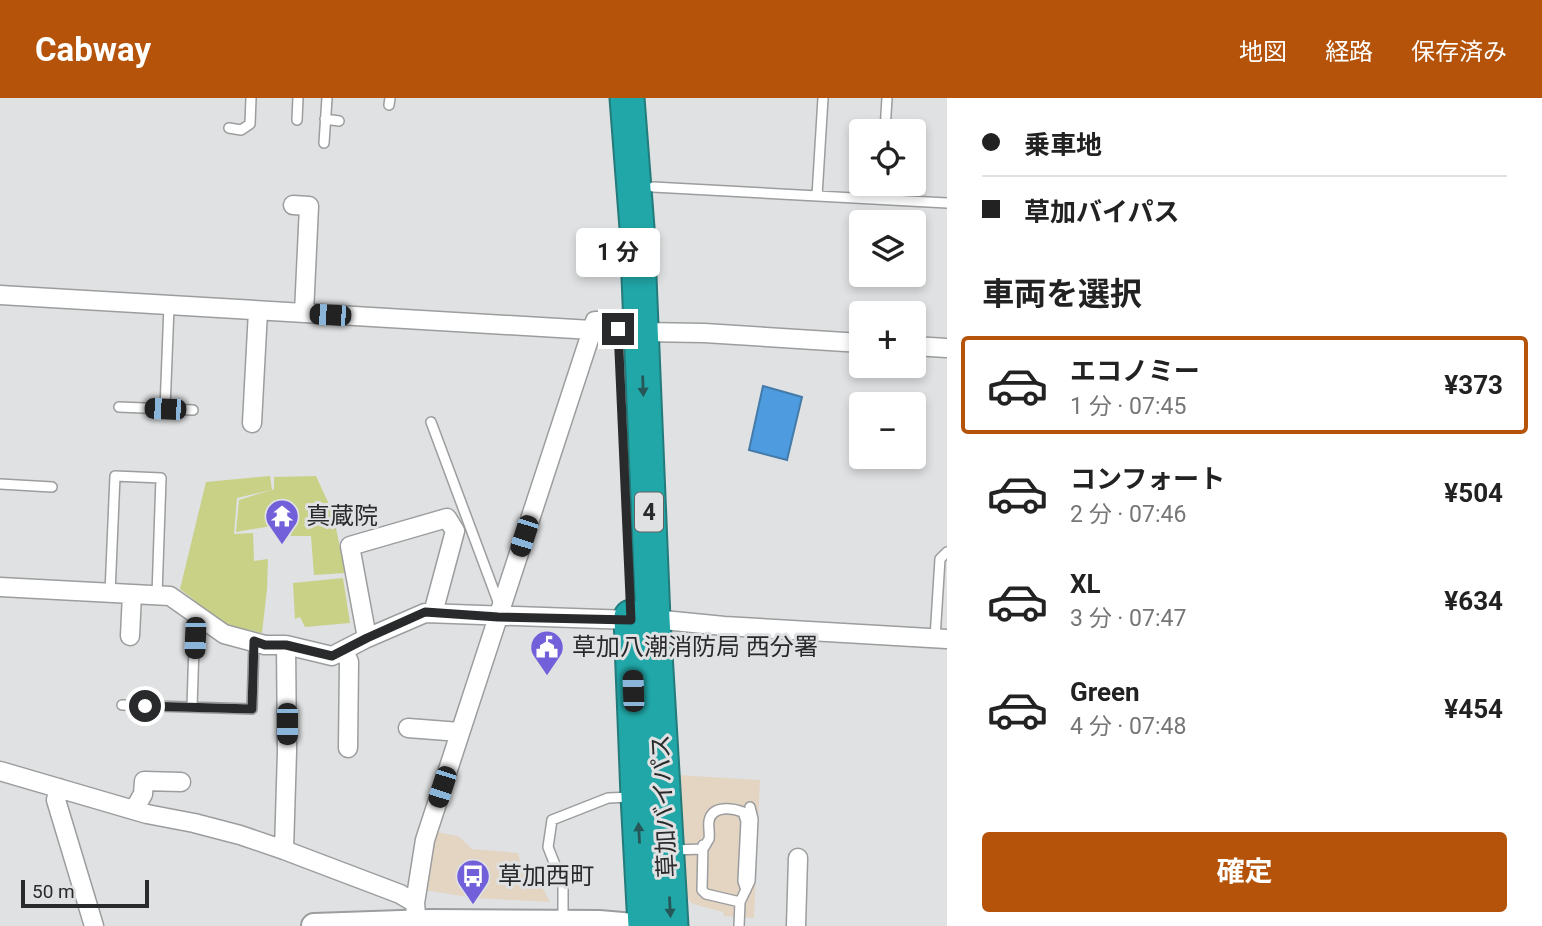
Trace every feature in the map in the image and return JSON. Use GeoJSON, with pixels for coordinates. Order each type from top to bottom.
{"type":"FeatureCollection","features":[{"type":"Feature","properties":{"kind":"highway","name":"草加バイパス"},"geometry":{"type":"LineString","coordinates":[[605,98],[615,223],[617,328],[642,620],[667,850],[671,926]]}},
{"type":"Feature","properties":{"kind":"highway","name":"草加バイパス"},"geometry":{"type":"LineString","coordinates":[[617,328],[637,228],[627,98]]}},
{"type":"Feature","properties":{"kind":"highway","name":"草加バイパス"},"geometry":{"type":"LineString","coordinates":[[642,620],[638,796],[645,926]]}},
{"type":"Feature","properties":{"kind":"street"},"geometry":{"type":"LineString","coordinates":[[293,205],[309,206],[304,313]]}},
{"type":"Feature","properties":{"kind":"street"},"geometry":{"type":"LineString","coordinates":[[0,295],[849,342]]}},
{"type":"Feature","properties":{"kind":"street"},"geometry":{"type":"LineString","coordinates":[[252,423],[258,311]]}},
{"type":"Feature","properties":{"kind":"street"},"geometry":{"type":"LineString","coordinates":[[416,917],[425,840],[499,613],[617,328]]}},
{"type":"Feature","properties":{"kind":"street"},"geometry":{"type":"LineString","coordinates":[[926,347],[947,348]]}},
{"type":"Feature","properties":{"kind":"street"},"geometry":{"type":"LineString","coordinates":[[367,638],[351,546],[447,518],[455,531],[433,613]]}},
{"type":"Feature","properties":{"kind":"street"},"geometry":{"type":"LineString","coordinates":[[0,587],[170,596],[224,634],[265,645],[286,645],[332,656],[425,612],[642,620],[941,639]]}},
{"type":"Feature","properties":{"kind":"street"},"geometry":{"type":"LineString","coordinates":[[130,636],[132,594]]}},
{"type":"Feature","properties":{"kind":"street"},"geometry":{"type":"LineString","coordinates":[[284,850],[286,645]]}},
{"type":"Feature","properties":{"kind":"street"},"geometry":{"type":"LineString","coordinates":[[344,650],[349,662],[348,748]]}},
{"type":"Feature","properties":{"kind":"street"},"geometry":{"type":"LineString","coordinates":[[408,728],[460,732]]}},
{"type":"Feature","properties":{"kind":"street"},"geometry":{"type":"LineString","coordinates":[[0,771],[134,810],[240,835],[284,850],[400,894],[416,917]]}},
{"type":"Feature","properties":{"kind":"street"},"geometry":{"type":"LineString","coordinates":[[134,810],[143,794],[144,781],[181,782]]}},
{"type":"Feature","properties":{"kind":"street"},"geometry":{"type":"LineString","coordinates":[[59,788],[55,800],[94,926]]}},
{"type":"Feature","properties":{"kind":"street"},"geometry":{"type":"LineString","coordinates":[[796,926],[798,858]]}},
{"type":"Feature","properties":{"kind":"street"},"geometry":{"type":"LineString","coordinates":[[314,926],[416,917],[499,924],[634,926]]}},
{"type":"Feature","properties":{"kind":"lane"},"geometry":{"type":"LineString","coordinates":[[229,128],[241,130],[250,124],[251,98]]}},
{"type":"Feature","properties":{"kind":"lane"},"geometry":{"type":"LineString","coordinates":[[297,120],[298,98]]}},
{"type":"Feature","properties":{"kind":"lane"},"geometry":{"type":"LineString","coordinates":[[324,143],[327,98]]}},
{"type":"Feature","properties":{"kind":"lane"},"geometry":{"type":"LineString","coordinates":[[817,196],[823,98]]}},
{"type":"Feature","properties":{"kind":"lane"},"geometry":{"type":"LineString","coordinates":[[886,119],[887,98]]}},
{"type":"Feature","properties":{"kind":"lane"},"geometry":{"type":"LineString","coordinates":[[325,120],[340,121]]}},
{"type":"Feature","properties":{"kind":"lane"},"geometry":{"type":"LineString","coordinates":[[653,187],[947,204]]}},
{"type":"Feature","properties":{"kind":"lane"},"geometry":{"type":"LineString","coordinates":[[165,409],[169,306]]}},
{"type":"Feature","properties":{"kind":"lane"},"geometry":{"type":"LineString","coordinates":[[119,407],[193,410]]}},
{"type":"Feature","properties":{"kind":"lane"},"geometry":{"type":"LineString","coordinates":[[431,422],[499,613]]}},
{"type":"Feature","properties":{"kind":"lane"},"geometry":{"type":"LineString","coordinates":[[110,593],[115,476],[162,478],[157,595]]}},
{"type":"Feature","properties":{"kind":"lane"},"geometry":{"type":"LineString","coordinates":[[0,484],[52,487]]}},
{"type":"Feature","properties":{"kind":"lane"},"geometry":{"type":"LineString","coordinates":[[941,639],[940,559],[947,552]]}},
{"type":"Feature","properties":{"kind":"lane"},"geometry":{"type":"LineString","coordinates":[[192,707],[195,614]]}},
{"type":"Feature","properties":{"kind":"lane"},"geometry":{"type":"LineString","coordinates":[[122,705],[252,709],[254,641]]}},
{"type":"Feature","properties":{"kind":"lane"},"geometry":{"type":"LineString","coordinates":[[563,923],[563,885],[548,847],[552,820],[608,798],[638,796]]}},
{"type":"Feature","properties":{"kind":"lane"},"geometry":{"type":"LineString","coordinates":[[739,926],[740,902],[750,881],[753,819],[750,807]]}},
{"type":"Feature","properties":{"kind":"lane"},"geometry":{"type":"LineString","coordinates":[[703,849],[709,838],[709,818],[715,812],[734,809],[743,813],[746,821],[743,881],[746,890]]}},
{"type":"Feature","properties":{"kind":"lane"},"geometry":{"type":"LineString","coordinates":[[704,835],[702,890],[706,894],[740,902]]}},
{"type":"Feature","properties":{"kind":"lane"},"geometry":{"type":"LineString","coordinates":[[667,850],[703,849]]}},
{"type":"Feature","properties":{"kind":"shaded area"},"geometry":{"type":"Polygon","coordinates":[[[676,775],[760,780],[754,918],[724,916],[723,912],[693,904],[686,897],[681,883],[676,775]]]}},
{"type":"Feature","properties":{"kind":"shaded area"},"geometry":{"type":"Polygon","coordinates":[[[436,832],[458,836],[472,849],[518,853],[525,884],[538,879],[550,902],[475,898],[424,890],[436,832]]]}},
{"type":"Feature","properties":{"kind":"green space"},"geometry":{"type":"Polygon","coordinates":[[[270,476],[272,490],[274,477],[316,476],[333,513],[345,573],[314,575],[311,536],[291,536],[288,523],[236,532],[239,500],[271,490],[237,498],[234,534],[253,533],[254,561],[268,559],[262,633],[226,625],[180,589],[206,482],[270,476]]]}},
{"type":"Feature","properties":{"kind":"green space"},"geometry":{"type":"Polygon","coordinates":[[[343,578],[350,623],[305,627],[300,617],[295,619],[293,583],[343,578]]]}},
{"type":"Feature","properties":{"kind":"water"},"geometry":{"type":"Polygon","coordinates":[[[763,386],[802,397],[787,460],[749,450],[763,386]]]}},
{"type":"Feature","properties":{"kind":"place","name":"真蔵院"},"geometry":{"type":"Point","coordinates":[282,546]}},
{"type":"Feature","properties":{"kind":"place","name":"草加八潮消防局 西分署"},"geometry":{"type":"Point","coordinates":[547,677]}},
{"type":"Feature","properties":{"kind":"place","name":"草加西町"},"geometry":{"type":"Point","coordinates":[473,906]}},
{"type":"Feature","properties":{"kind":"route"},"geometry":{"type":"LineString","coordinates":[[145,706],[252,709],[254,641],[272,646],[286,645],[332,656],[425,612],[498,617],[631,620],[618,329]]}}]}
